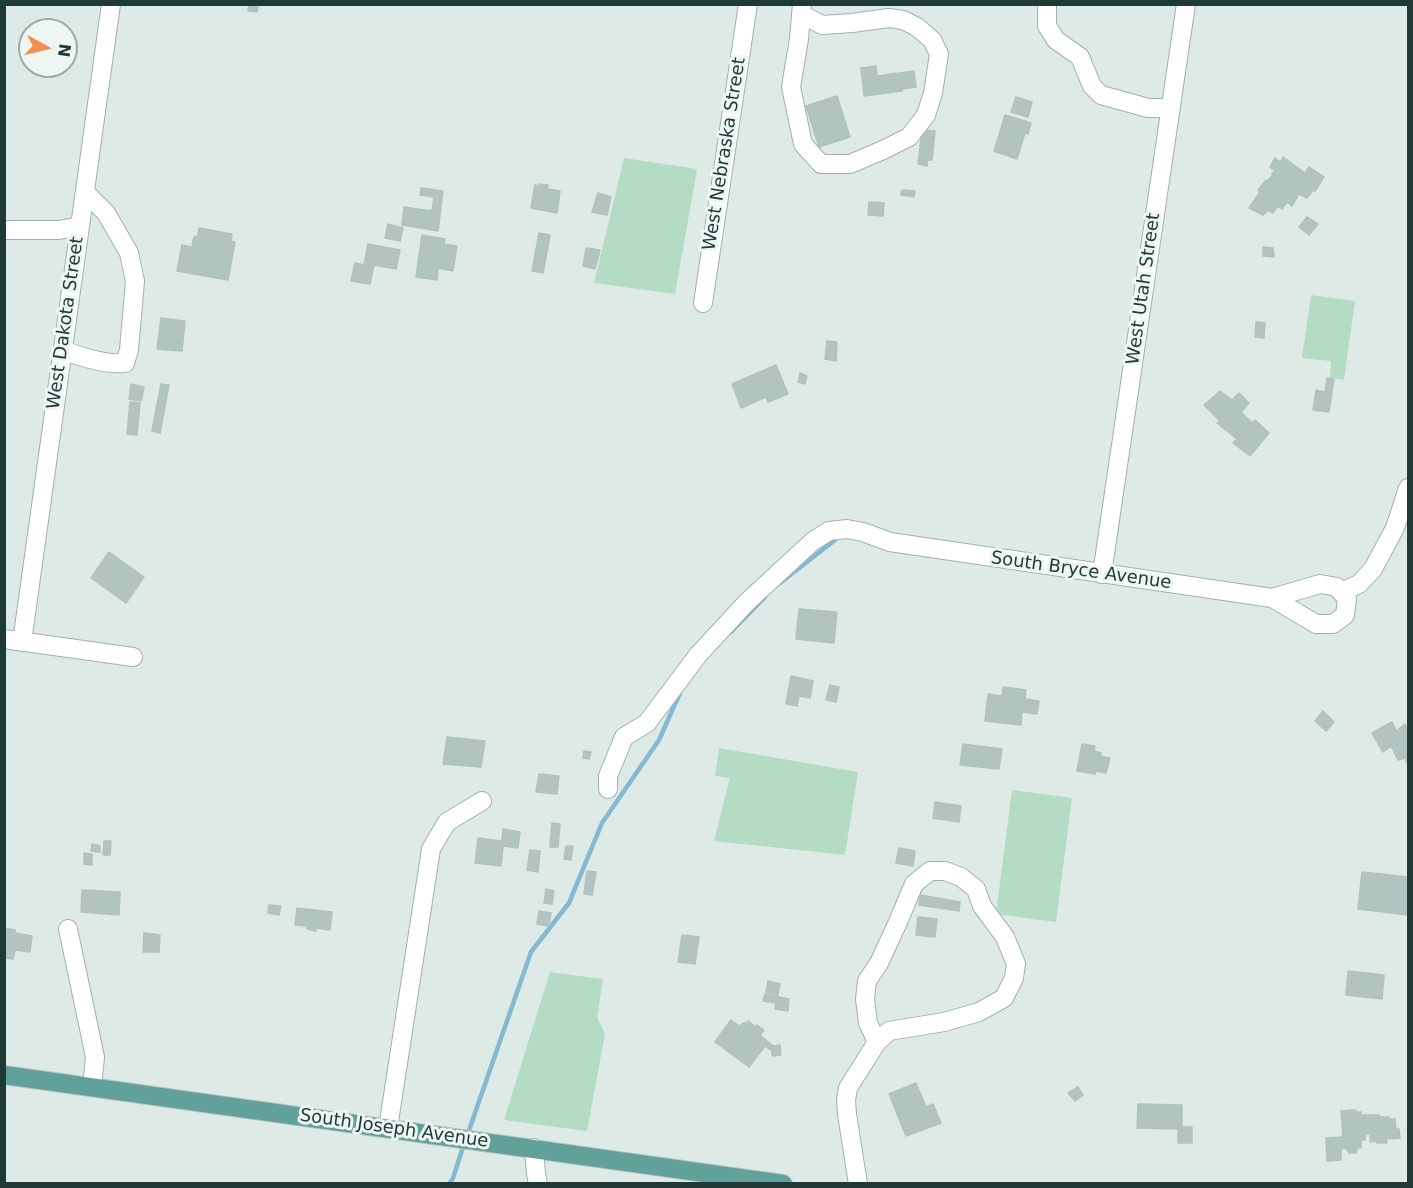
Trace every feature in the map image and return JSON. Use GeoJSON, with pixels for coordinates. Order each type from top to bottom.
{"type":"FeatureCollection","features":[{"type":"Feature","properties":{"kind":"main road","name":"South Joseph Avenue"},"geometry":{"type":"LineString","coordinates":[[4,1075],[783,1184]]}},
{"type":"Feature","properties":{"kind":"street","name":"West Dakota Street"},"geometry":{"type":"LineString","coordinates":[[13,640],[63,350],[111,4]]}},
{"type":"Feature","properties":{"kind":"street","name":"West Nebraska Street"},"geometry":{"type":"LineString","coordinates":[[703,303],[748,4]]}},
{"type":"Feature","properties":{"kind":"street"},"geometry":{"type":"LineString","coordinates":[[1047,4],[1047,26],[1056,40],[1080,57],[1092,86],[1101,95],[1148,108],[1171,108]]}},
{"type":"Feature","properties":{"kind":"street","name":"West Utah Street"},"geometry":{"type":"LineString","coordinates":[[1102,574],[1186,4]]}},
{"type":"Feature","properties":{"kind":"street"},"geometry":{"type":"LineString","coordinates":[[802,9],[822,25],[889,18],[903,20],[917,27],[932,40],[939,54],[933,93],[926,116],[909,137],[850,164],[820,164],[803,144],[791,87],[802,9]]}},
{"type":"Feature","properties":{"kind":"street"},"geometry":{"type":"LineString","coordinates":[[63,350],[77,356],[116,364],[125,363],[129,350],[135,281],[129,253],[106,213],[85,192]]}},
{"type":"Feature","properties":{"kind":"street"},"geometry":{"type":"LineString","coordinates":[[4,230],[58,230],[80,226]]}},
{"type":"Feature","properties":{"kind":"street"},"geometry":{"type":"LineString","coordinates":[[1342,592],[1359,584],[1373,569],[1395,528],[1408,488]]}},
{"type":"Feature","properties":{"kind":"street","name":"South Bryce Avenue"},"geometry":{"type":"LineString","coordinates":[[608,789],[608,776],[624,737],[647,723],[698,655],[747,602],[813,541],[830,531],[847,529],[890,542],[1272,598],[1316,624],[1334,624],[1345,615],[1347,599],[1338,587],[1320,584],[1272,598]]}},
{"type":"Feature","properties":{"kind":"street"},"geometry":{"type":"LineString","coordinates":[[13,640],[133,657]]}},
{"type":"Feature","properties":{"kind":"street"},"geometry":{"type":"LineString","coordinates":[[388,1128],[431,849],[447,822],[482,801]]}},
{"type":"Feature","properties":{"kind":"street"},"geometry":{"type":"LineString","coordinates":[[858,1184],[846,1114],[846,1100],[848,1088],[877,1042],[889,1031],[944,1022],[979,1012],[1004,998],[1014,978],[1016,964],[1005,937],[982,906],[976,889],[961,877],[945,871],[930,871],[914,884],[879,963],[867,981],[865,999],[868,1023],[877,1042]]}},
{"type":"Feature","properties":{"kind":"street"},"geometry":{"type":"LineString","coordinates":[[68,929],[95,1058],[92,1087]]}},
{"type":"Feature","properties":{"kind":"street"},"geometry":{"type":"LineString","coordinates":[[534,1148],[538,1184]]}},
{"type":"Feature","properties":{"kind":"green space"},"geometry":{"type":"Polygon","coordinates":[[[624,158],[697,169],[675,294],[594,283],[624,158]]]}},
{"type":"Feature","properties":{"kind":"green space"},"geometry":{"type":"Polygon","coordinates":[[[1311,295],[1355,301],[1344,380],[1330,378],[1331,361],[1302,358],[1311,295]]]}},
{"type":"Feature","properties":{"kind":"green space"},"geometry":{"type":"Polygon","coordinates":[[[719,748],[858,772],[845,855],[714,841],[730,778],[715,776],[719,748]]]}},
{"type":"Feature","properties":{"kind":"green space"},"geometry":{"type":"Polygon","coordinates":[[[1012,790],[1072,798],[1056,922],[996,914],[1012,790]]]}},
{"type":"Feature","properties":{"kind":"green space"},"geometry":{"type":"Polygon","coordinates":[[[550,972],[603,979],[597,1017],[605,1034],[587,1131],[504,1120],[550,972]]]}},
{"type":"Feature","properties":{"kind":"building"},"geometry":{"type":"Polygon","coordinates":[[[249,4],[258,5],[257,12],[248,11],[249,4]]]}},
{"type":"Feature","properties":{"kind":"building"},"geometry":{"type":"Polygon","coordinates":[[[876,66],[877,76],[914,71],[916,87],[864,96],[861,68],[876,66]]]}},
{"type":"Feature","properties":{"kind":"building"},"geometry":{"type":"Polygon","coordinates":[[[837,96],[850,137],[819,147],[806,106],[837,96]]]}},
{"type":"Feature","properties":{"kind":"building"},"geometry":{"type":"Polygon","coordinates":[[[1016,97],[1032,102],[1028,117],[1011,112],[1016,97]]]}},
{"type":"Feature","properties":{"kind":"building"},"geometry":{"type":"Polygon","coordinates":[[[1005,115],[1031,123],[1028,134],[1025,133],[1017,159],[994,151],[1005,115]]]}},
{"type":"Feature","properties":{"kind":"building"},"geometry":{"type":"Polygon","coordinates":[[[922,130],[935,131],[932,160],[927,160],[927,166],[918,164],[922,130]]]}},
{"type":"Feature","properties":{"kind":"building"},"geometry":{"type":"Polygon","coordinates":[[[1283,157],[1305,173],[1309,167],[1324,177],[1315,191],[1313,190],[1307,198],[1299,194],[1292,206],[1287,202],[1282,209],[1278,206],[1273,213],[1268,210],[1263,215],[1249,208],[1260,192],[1258,190],[1272,176],[1275,170],[1270,167],[1275,158],[1281,162],[1283,157]]]}},
{"type":"Feature","properties":{"kind":"building"},"geometry":{"type":"Polygon","coordinates":[[[539,184],[548,185],[547,189],[560,191],[557,213],[531,208],[535,185],[539,186],[539,184]]]}},
{"type":"Feature","properties":{"kind":"building"},"geometry":{"type":"Polygon","coordinates":[[[421,188],[443,191],[438,231],[402,225],[404,207],[432,211],[434,197],[420,195],[421,188]]]}},
{"type":"Feature","properties":{"kind":"building"},"geometry":{"type":"Polygon","coordinates":[[[902,190],[915,191],[914,197],[901,195],[902,190]]]}},
{"type":"Feature","properties":{"kind":"building"},"geometry":{"type":"Polygon","coordinates":[[[598,193],[611,197],[607,215],[592,212],[598,193]]]}},
{"type":"Feature","properties":{"kind":"building"},"geometry":{"type":"Polygon","coordinates":[[[869,202],[884,203],[883,216],[868,215],[869,202]]]}},
{"type":"Feature","properties":{"kind":"building"},"geometry":{"type":"Polygon","coordinates":[[[1307,217],[1318,224],[1309,235],[1299,227],[1307,217]]]}},
{"type":"Feature","properties":{"kind":"building"},"geometry":{"type":"Polygon","coordinates":[[[388,224],[403,228],[400,241],[385,238],[388,224]]]}},
{"type":"Feature","properties":{"kind":"building"},"geometry":{"type":"Polygon","coordinates":[[[199,228],[232,234],[231,241],[235,242],[228,280],[177,271],[182,245],[192,247],[194,237],[198,236],[199,228]]]}},
{"type":"Feature","properties":{"kind":"building"},"geometry":{"type":"Polygon","coordinates":[[[539,233],[550,235],[543,273],[532,271],[539,233]]]}},
{"type":"Feature","properties":{"kind":"building"},"geometry":{"type":"Polygon","coordinates":[[[422,235],[445,239],[444,244],[457,246],[453,271],[438,268],[437,280],[416,277],[422,235]]]}},
{"type":"Feature","properties":{"kind":"building"},"geometry":{"type":"Polygon","coordinates":[[[368,244],[400,250],[396,269],[374,265],[370,284],[351,281],[355,263],[364,265],[368,244]]]}},
{"type":"Feature","properties":{"kind":"building"},"geometry":{"type":"Polygon","coordinates":[[[1263,247],[1273,248],[1274,257],[1263,256],[1263,247]]]}},
{"type":"Feature","properties":{"kind":"building"},"geometry":{"type":"Polygon","coordinates":[[[586,248],[600,250],[595,269],[583,266],[586,248]]]}},
{"type":"Feature","properties":{"kind":"building"},"geometry":{"type":"Polygon","coordinates":[[[161,318],[185,321],[182,351],[157,349],[161,318]]]}},
{"type":"Feature","properties":{"kind":"building"},"geometry":{"type":"Polygon","coordinates":[[[1256,322],[1265,323],[1264,338],[1255,337],[1256,322]]]}},
{"type":"Feature","properties":{"kind":"building"},"geometry":{"type":"Polygon","coordinates":[[[827,341],[837,342],[836,361],[825,359],[827,341]]]}},
{"type":"Feature","properties":{"kind":"building"},"geometry":{"type":"Polygon","coordinates":[[[776,365],[788,394],[768,402],[766,397],[741,408],[732,384],[776,365]]]}},
{"type":"Feature","properties":{"kind":"building"},"geometry":{"type":"Polygon","coordinates":[[[800,373],[807,376],[805,384],[798,382],[800,373]]]}},
{"type":"Feature","properties":{"kind":"building"},"geometry":{"type":"Polygon","coordinates":[[[1327,378],[1334,379],[1329,412],[1313,410],[1316,390],[1325,392],[1327,378]]]}},
{"type":"Feature","properties":{"kind":"building"},"geometry":{"type":"Polygon","coordinates":[[[131,384],[144,387],[141,401],[129,399],[131,384]]]}},
{"type":"Feature","properties":{"kind":"building"},"geometry":{"type":"Polygon","coordinates":[[[161,384],[169,385],[160,433],[152,431],[161,384]]]}},
{"type":"Feature","properties":{"kind":"building"},"geometry":{"type":"Polygon","coordinates":[[[1220,391],[1232,400],[1239,393],[1249,403],[1241,412],[1252,423],[1255,420],[1269,433],[1250,456],[1233,443],[1237,439],[1217,423],[1220,421],[1204,405],[1220,391]]]}},
{"type":"Feature","properties":{"kind":"building"},"geometry":{"type":"Polygon","coordinates":[[[130,402],[140,403],[137,435],[127,434],[130,402]]]}},
{"type":"Feature","properties":{"kind":"building"},"geometry":{"type":"Polygon","coordinates":[[[109,552],[144,577],[126,603],[91,578],[109,552]]]}},
{"type":"Feature","properties":{"kind":"building"},"geometry":{"type":"Polygon","coordinates":[[[799,609],[837,612],[834,643],[796,639],[799,609]]]}},
{"type":"Feature","properties":{"kind":"building"},"geometry":{"type":"Polygon","coordinates":[[[791,676],[813,681],[810,698],[799,696],[797,706],[786,704],[791,676]]]}},
{"type":"Feature","properties":{"kind":"building"},"geometry":{"type":"Polygon","coordinates":[[[830,685],[839,687],[836,702],[826,700],[830,685]]]}},
{"type":"Feature","properties":{"kind":"building"},"geometry":{"type":"Polygon","coordinates":[[[1003,687],[1026,690],[1025,699],[1039,701],[1037,714],[1022,712],[1021,725],[985,721],[988,694],[1002,696],[1003,687]]]}},
{"type":"Feature","properties":{"kind":"building"},"geometry":{"type":"Polygon","coordinates":[[[1323,711],[1334,722],[1326,731],[1315,721],[1323,711]]]}},
{"type":"Feature","properties":{"kind":"building"},"geometry":{"type":"Polygon","coordinates":[[[1392,722],[1396,731],[1405,724],[1408,731],[1407,763],[1405,758],[1398,760],[1391,746],[1383,752],[1372,733],[1392,722]]]}},
{"type":"Feature","properties":{"kind":"building"},"geometry":{"type":"Polygon","coordinates":[[[447,737],[485,741],[481,767],[443,764],[447,737]]]}},
{"type":"Feature","properties":{"kind":"building"},"geometry":{"type":"Polygon","coordinates":[[[963,744],[1002,749],[999,769],[960,765],[963,744]]]}},
{"type":"Feature","properties":{"kind":"building"},"geometry":{"type":"Polygon","coordinates":[[[1082,744],[1095,746],[1094,751],[1101,753],[1100,756],[1110,758],[1106,773],[1077,771],[1082,744]]]}},
{"type":"Feature","properties":{"kind":"building"},"geometry":{"type":"Polygon","coordinates":[[[584,751],[591,752],[589,759],[583,758],[584,751]]]}},
{"type":"Feature","properties":{"kind":"building"},"geometry":{"type":"Polygon","coordinates":[[[539,774],[559,776],[557,794],[536,792],[539,774]]]}},
{"type":"Feature","properties":{"kind":"building"},"geometry":{"type":"Polygon","coordinates":[[[935,802],[961,806],[959,822],[933,818],[935,802]]]}},
{"type":"Feature","properties":{"kind":"building"},"geometry":{"type":"Polygon","coordinates":[[[552,823],[560,824],[558,847],[550,847],[552,823]]]}},
{"type":"Feature","properties":{"kind":"building"},"geometry":{"type":"Polygon","coordinates":[[[503,829],[520,832],[518,848],[503,846],[501,866],[475,863],[478,838],[502,841],[503,829]]]}},
{"type":"Feature","properties":{"kind":"building"},"geometry":{"type":"Polygon","coordinates":[[[104,841],[111,841],[110,855],[103,855],[104,841]]]}},
{"type":"Feature","properties":{"kind":"building"},"geometry":{"type":"Polygon","coordinates":[[[92,844],[100,846],[100,852],[91,851],[92,844]]]}},
{"type":"Feature","properties":{"kind":"building"},"geometry":{"type":"Polygon","coordinates":[[[566,846],[573,846],[571,860],[564,859],[566,846]]]}},
{"type":"Feature","properties":{"kind":"building"},"geometry":{"type":"Polygon","coordinates":[[[899,848],[915,851],[913,866],[896,863],[899,848]]]}},
{"type":"Feature","properties":{"kind":"building"},"geometry":{"type":"Polygon","coordinates":[[[530,850],[540,851],[538,872],[527,870],[530,850]]]}},
{"type":"Feature","properties":{"kind":"building"},"geometry":{"type":"Polygon","coordinates":[[[84,853],[92,854],[92,865],[84,864],[84,853]]]}},
{"type":"Feature","properties":{"kind":"building"},"geometry":{"type":"Polygon","coordinates":[[[587,871],[596,872],[592,895],[584,894],[587,871]]]}},
{"type":"Feature","properties":{"kind":"building"},"geometry":{"type":"Polygon","coordinates":[[[1362,872],[1408,877],[1408,915],[1358,909],[1362,872]]]}},
{"type":"Feature","properties":{"kind":"building"},"geometry":{"type":"Polygon","coordinates":[[[546,889],[554,891],[552,904],[544,903],[546,889]]]}},
{"type":"Feature","properties":{"kind":"building"},"geometry":{"type":"Polygon","coordinates":[[[82,890],[120,892],[119,915],[81,912],[82,890]]]}},
{"type":"Feature","properties":{"kind":"building"},"geometry":{"type":"Polygon","coordinates":[[[920,895],[960,902],[959,911],[919,905],[920,895]]]}},
{"type":"Feature","properties":{"kind":"building"},"geometry":{"type":"Polygon","coordinates":[[[269,905],[281,906],[279,915],[268,913],[269,905]]]}},
{"type":"Feature","properties":{"kind":"building"},"geometry":{"type":"Polygon","coordinates":[[[297,908],[332,912],[330,930],[316,928],[316,931],[307,929],[307,926],[295,925],[297,908]]]}},
{"type":"Feature","properties":{"kind":"building"},"geometry":{"type":"Polygon","coordinates":[[[539,911],[551,913],[549,926],[537,924],[539,911]]]}},
{"type":"Feature","properties":{"kind":"building"},"geometry":{"type":"Polygon","coordinates":[[[918,917],[937,919],[935,937],[916,935],[918,917]]]}},
{"type":"Feature","properties":{"kind":"building"},"geometry":{"type":"Polygon","coordinates":[[[4,928],[32,936],[30,952],[15,950],[13,959],[4,958],[4,928]]]}},
{"type":"Feature","properties":{"kind":"building"},"geometry":{"type":"Polygon","coordinates":[[[144,933],[160,935],[159,952],[143,952],[144,933]]]}},
{"type":"Feature","properties":{"kind":"building"},"geometry":{"type":"Polygon","coordinates":[[[682,935],[699,937],[695,964],[678,962],[682,935]]]}},
{"type":"Feature","properties":{"kind":"building"},"geometry":{"type":"Polygon","coordinates":[[[1348,971],[1384,975],[1382,999],[1346,995],[1348,971]]]}},
{"type":"Feature","properties":{"kind":"building"},"geometry":{"type":"Polygon","coordinates":[[[768,981],[780,984],[778,995],[766,992],[768,981]]]}},
{"type":"Feature","properties":{"kind":"building"},"geometry":{"type":"Polygon","coordinates":[[[765,994],[789,999],[788,1011],[775,1009],[776,1003],[763,1001],[765,994]]]}},
{"type":"Feature","properties":{"kind":"building"},"geometry":{"type":"Polygon","coordinates":[[[731,1020],[739,1026],[748,1021],[756,1027],[757,1025],[764,1030],[760,1035],[773,1046],[780,1045],[781,1055],[772,1056],[772,1051],[765,1046],[749,1067],[715,1042],[731,1020]]]}},
{"type":"Feature","properties":{"kind":"building"},"geometry":{"type":"Polygon","coordinates":[[[916,1083],[926,1107],[933,1104],[941,1123],[906,1136],[889,1094],[916,1083]]]}},
{"type":"Feature","properties":{"kind":"building"},"geometry":{"type":"Polygon","coordinates":[[[1078,1087],[1083,1095],[1075,1101],[1068,1093],[1078,1087]]]}},
{"type":"Feature","properties":{"kind":"building"},"geometry":{"type":"Polygon","coordinates":[[[1138,1104],[1182,1105],[1182,1127],[1192,1127],[1192,1143],[1178,1143],[1178,1129],[1137,1128],[1138,1104]]]}},
{"type":"Feature","properties":{"kind":"building"},"geometry":{"type":"Polygon","coordinates":[[[1356,1110],[1356,1112],[1361,1112],[1360,1115],[1379,1115],[1379,1117],[1395,1119],[1400,1138],[1386,1139],[1387,1143],[1377,1143],[1377,1141],[1370,1142],[1370,1134],[1365,1134],[1365,1140],[1361,1140],[1361,1148],[1357,1148],[1356,1153],[1349,1153],[1346,1148],[1341,1149],[1341,1160],[1327,1161],[1326,1138],[1343,1137],[1341,1111],[1356,1110]]]}},
{"type":"Feature","properties":{"kind":"waterway"},"geometry":{"type":"LineString","coordinates":[[780,583],[835,540]]}},
{"type":"Feature","properties":{"kind":"waterway"},"geometry":{"type":"LineString","coordinates":[[731,632],[765,597]]}},
{"type":"Feature","properties":{"kind":"waterway"},"geometry":{"type":"LineString","coordinates":[[467,1136],[531,952],[569,903],[602,823],[659,740],[680,693]]}},
{"type":"Feature","properties":{"kind":"waterway"},"geometry":{"type":"LineString","coordinates":[[449,1184],[464,1144]]}}]}
